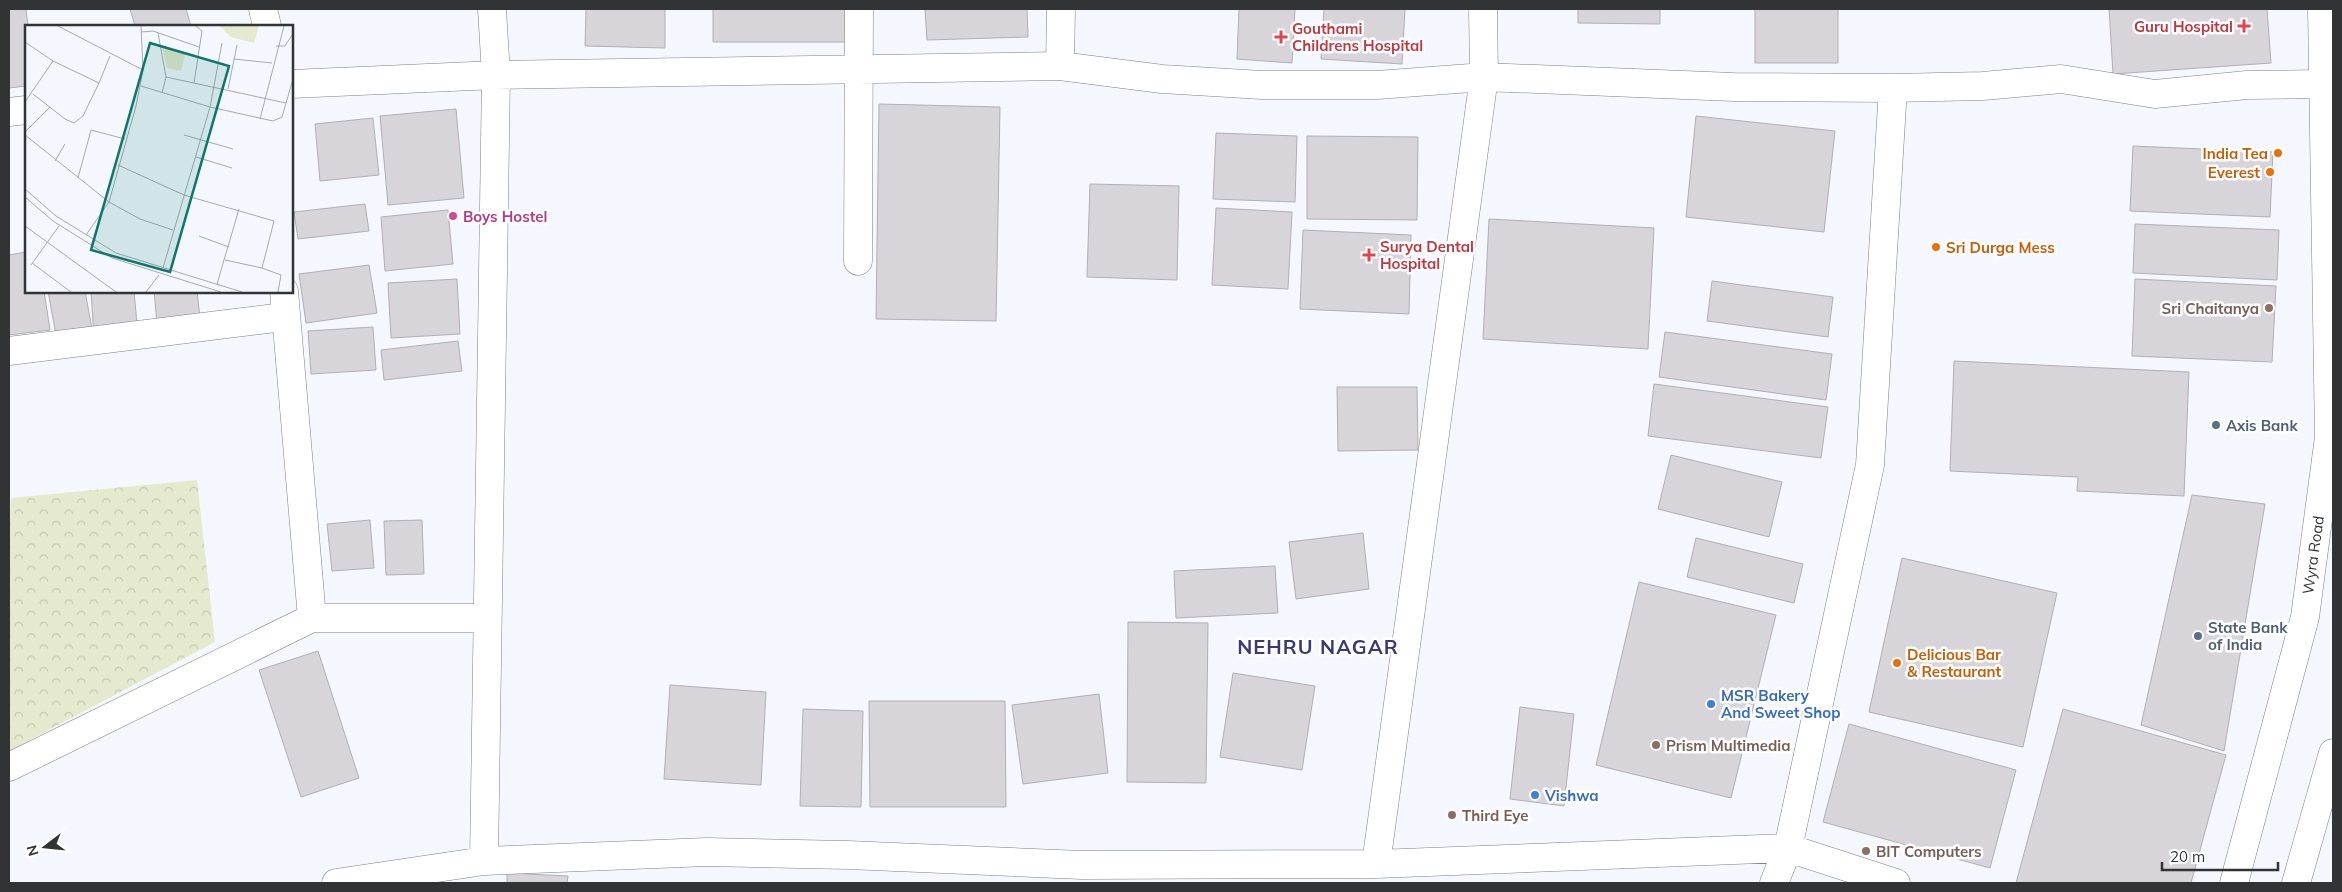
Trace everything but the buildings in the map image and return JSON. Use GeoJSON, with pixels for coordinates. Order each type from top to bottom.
{"type":"FeatureCollection","features":[{"type":"Feature","properties":{"kind":"street"},"geometry":{"type":"LineString","coordinates":[[264,9],[267,25]]}},
{"type":"Feature","properties":{"kind":"street"},"geometry":{"type":"LineString","coordinates":[[484,861],[496,76],[492,9]]}},
{"type":"Feature","properties":{"kind":"street"},"geometry":{"type":"LineString","coordinates":[[858,260],[859,9]]}},
{"type":"Feature","properties":{"kind":"street"},"geometry":{"type":"LineString","coordinates":[[1060,66],[1061,9]]}},
{"type":"Feature","properties":{"kind":"street"},"geometry":{"type":"LineString","coordinates":[[1376,864],[1484,77],[1483,9]]}},
{"type":"Feature","properties":{"kind":"street","name":"Wyra Road"},"geometry":{"type":"LineString","coordinates":[[2234,883],[2304,617],[2329,437],[2322,9]]}},
{"type":"Feature","properties":{"kind":"street"},"geometry":{"type":"LineString","coordinates":[[292,84],[496,76],[1060,66],[1162,79],[1262,85],[1377,85],[1484,77],[1733,86],[1893,88],[1983,86],[2061,80],[2155,94],[2247,85],[2323,84]]}},
{"type":"Feature","properties":{"kind":"street"},"geometry":{"type":"LineString","coordinates":[[1774,883],[1788,848],[1870,465],[1893,88]]}},
{"type":"Feature","properties":{"kind":"street"},"geometry":{"type":"LineString","coordinates":[[9,112],[25,110]]}},
{"type":"Feature","properties":{"kind":"street"},"geometry":{"type":"LineString","coordinates":[[9,351],[284,304],[312,618]]}},
{"type":"Feature","properties":{"kind":"street"},"geometry":{"type":"LineString","coordinates":[[9,767],[312,618],[487,618]]}},
{"type":"Feature","properties":{"kind":"street"},"geometry":{"type":"LineString","coordinates":[[2296,883],[2333,753]]}},
{"type":"Feature","properties":{"kind":"street"},"geometry":{"type":"LineString","coordinates":[[336,883],[484,861],[707,852],[848,855],[1082,874],[1788,848],[1896,883]]}},
{"type":"Feature","properties":{"kind":"green space"},"geometry":{"type":"Polygon","coordinates":[[[197,480],[215,642],[9,751],[9,550],[11,498],[197,480]]]}},
{"type":"Feature","properties":{"kind":"place","name":"Guru Hospital"},"geometry":{"type":"Point","coordinates":[2244,26]}},
{"type":"Feature","properties":{"kind":"place","name":"Gouthami Childrens Hospital"},"geometry":{"type":"Point","coordinates":[1281,37]}},
{"type":"Feature","properties":{"kind":"place","name":"India Tea"},"geometry":{"type":"Point","coordinates":[2278,153]}},
{"type":"Feature","properties":{"kind":"place","name":"Everest"},"geometry":{"type":"Point","coordinates":[2270,172]}},
{"type":"Feature","properties":{"kind":"place","name":"Boys Hostel"},"geometry":{"type":"Point","coordinates":[453,216]}},
{"type":"Feature","properties":{"kind":"place","name":"Sri Durga Mess"},"geometry":{"type":"Point","coordinates":[1936,247]}},
{"type":"Feature","properties":{"kind":"place","name":"Surya Dental Hospital"},"geometry":{"type":"Point","coordinates":[1369,255]}},
{"type":"Feature","properties":{"kind":"place","name":"Sri Chaitanya"},"geometry":{"type":"Point","coordinates":[2269,308]}},
{"type":"Feature","properties":{"kind":"place","name":"Axis Bank"},"geometry":{"type":"Point","coordinates":[2216,425]}},
{"type":"Feature","properties":{"kind":"place","name":"State Bank of India"},"geometry":{"type":"Point","coordinates":[2198,636]}},
{"type":"Feature","properties":{"kind":"place","name":"Delicious Bar & Restaurant"},"geometry":{"type":"Point","coordinates":[1897,663]}},
{"type":"Feature","properties":{"kind":"place","name":"MSR Bakery And Sweet Shop"},"geometry":{"type":"Point","coordinates":[1711,704]}},
{"type":"Feature","properties":{"kind":"place","name":"Prism Multimedia"},"geometry":{"type":"Point","coordinates":[1656,745]}},
{"type":"Feature","properties":{"kind":"place","name":"Vishwa"},"geometry":{"type":"Point","coordinates":[1535,795]}},
{"type":"Feature","properties":{"kind":"place","name":"Third Eye"},"geometry":{"type":"Point","coordinates":[1452,815]}},
{"type":"Feature","properties":{"kind":"place","name":"BIT Computers"},"geometry":{"type":"Point","coordinates":[1866,851]}},
{"type":"Feature","properties":{"kind":"district","name":"NEHRU NAGAR"},"geometry":{"type":"Point","coordinates":[1318,646]}}]}
